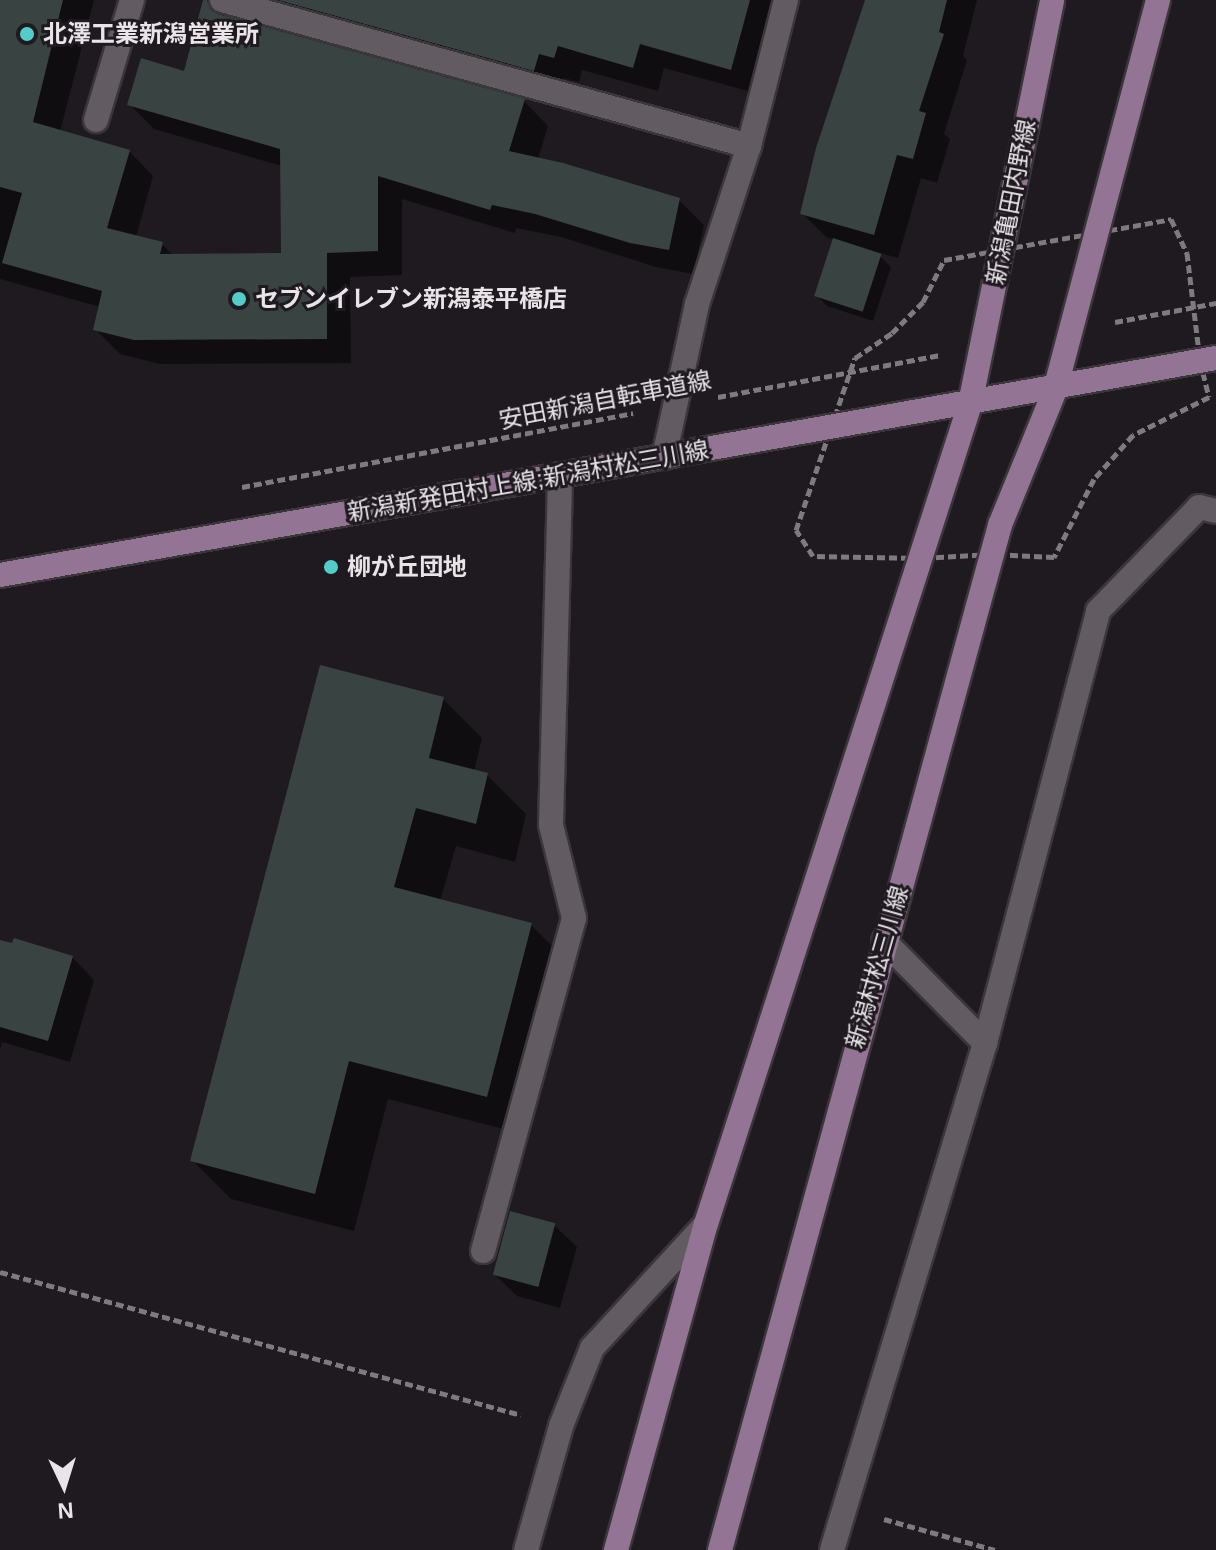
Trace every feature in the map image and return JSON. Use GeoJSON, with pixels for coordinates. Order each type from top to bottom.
{"type":"FeatureCollection","features":[{"type":"Feature","properties":{"kind":"main road","name":"新潟亀田内野線"},"geometry":{"type":"LineString","coordinates":[[970,404],[1052,0]]}},
{"type":"Feature","properties":{"kind":"main road"},"geometry":{"type":"LineString","coordinates":[[1055,390],[1158,0]]}},
{"type":"Feature","properties":{"kind":"main road","name":"新潟新発田村上線;新潟村松三川線"},"geometry":{"type":"LineString","coordinates":[[0,575],[1055,390],[1216,358]]}},
{"type":"Feature","properties":{"kind":"main road","name":"新潟村松三川線"},"geometry":{"type":"LineString","coordinates":[[720,1550],[1000,525],[1055,390]]}},
{"type":"Feature","properties":{"kind":"main road"},"geometry":{"type":"LineString","coordinates":[[616,1550],[706,1224],[970,404]]}},
{"type":"Feature","properties":{"kind":"street"},"geometry":{"type":"LineString","coordinates":[[96,120],[132,0]]}},
{"type":"Feature","properties":{"kind":"street"},"geometry":{"type":"LineString","coordinates":[[222,0],[749,146]]}},
{"type":"Feature","properties":{"kind":"street"},"geometry":{"type":"LineString","coordinates":[[664,457],[697,304],[749,146],[786,0]]}},
{"type":"Feature","properties":{"kind":"street"},"geometry":{"type":"LineString","coordinates":[[483,1251],[574,918],[551,825],[560,475]]}},
{"type":"Feature","properties":{"kind":"street"},"geometry":{"type":"LineString","coordinates":[[832,1550],[985,1043],[1098,611],[1199,507],[1216,511]]}},
{"type":"Feature","properties":{"kind":"street"},"geometry":{"type":"LineString","coordinates":[[884,941],[985,1043]]}},
{"type":"Feature","properties":{"kind":"street"},"geometry":{"type":"LineString","coordinates":[[526,1550],[561,1426],[592,1348],[706,1224]]}},
{"type":"Feature","properties":{"kind":"path"},"geometry":{"type":"LineString","coordinates":[[1107,324],[1216,303]]}},
{"type":"Feature","properties":{"kind":"path","name":"安田新潟自転車道線"},"geometry":{"type":"LineString","coordinates":[[702,400],[951,353]]}},
{"type":"Feature","properties":{"kind":"path","name":"安田新潟自転車道線"},"geometry":{"type":"LineString","coordinates":[[234,488],[639,412]]}},
{"type":"Feature","properties":{"kind":"path"},"geometry":{"type":"LineString","coordinates":[[0,1272],[561,1426]]}},
{"type":"Feature","properties":{"kind":"path"},"geometry":{"type":"LineString","coordinates":[[844,1508],[995,1550]]}},
{"type":"Feature","properties":{"kind":"building"},"geometry":{"type":"Polygon","coordinates":[[[0,0],[63,0],[33,122],[130,150],[107,228],[163,242],[160,254],[281,253],[280,149],[127,105],[141,58],[184,71],[203,0],[207,0],[211,10],[218,14],[525,99],[509,151],[563,163],[680,198],[669,250],[630,243],[535,214],[492,205],[490,210],[378,176],[378,251],[327,253],[327,339],[134,340],[93,330],[102,291],[2,263],[22,193],[0,187],[0,0]]]}},
{"type":"Feature","properties":{"kind":"building"},"geometry":{"type":"Polygon","coordinates":[[[278,0],[750,0],[731,70],[640,44],[633,68],[558,46],[554,58],[539,54],[534,71],[278,0]]]}},
{"type":"Feature","properties":{"kind":"building"},"geometry":{"type":"Polygon","coordinates":[[[865,0],[947,0],[939,32],[944,34],[919,111],[926,113],[913,159],[897,155],[874,235],[800,214],[816,148],[865,0]]]}},
{"type":"Feature","properties":{"kind":"building"},"geometry":{"type":"Polygon","coordinates":[[[833,238],[882,254],[863,312],[814,296],[833,238]]]}},
{"type":"Feature","properties":{"kind":"building"},"geometry":{"type":"Polygon","coordinates":[[[320,665],[444,697],[429,758],[488,773],[476,824],[416,808],[394,887],[532,923],[487,1097],[349,1061],[315,1194],[190,1161],[320,665]]]}},
{"type":"Feature","properties":{"kind":"building"},"geometry":{"type":"Polygon","coordinates":[[[14,938],[73,956],[48,1041],[0,1027],[0,940],[12,943],[14,938]]]}},
{"type":"Feature","properties":{"kind":"building"},"geometry":{"type":"Polygon","coordinates":[[[510,1211],[555,1223],[538,1287],[493,1275],[510,1211]]]}},
{"type":"Feature","properties":{"kind":"place","name":"北澤工業新潟営業所"},"geometry":{"type":"Point","coordinates":[27,34]}},
{"type":"Feature","properties":{"kind":"place","name":"セブンイレブン新潟泰平橋店"},"geometry":{"type":"Point","coordinates":[239,299]}},
{"type":"Feature","properties":{"kind":"place","name":"柳が丘団地"},"geometry":{"type":"Point","coordinates":[331,567]}}]}
